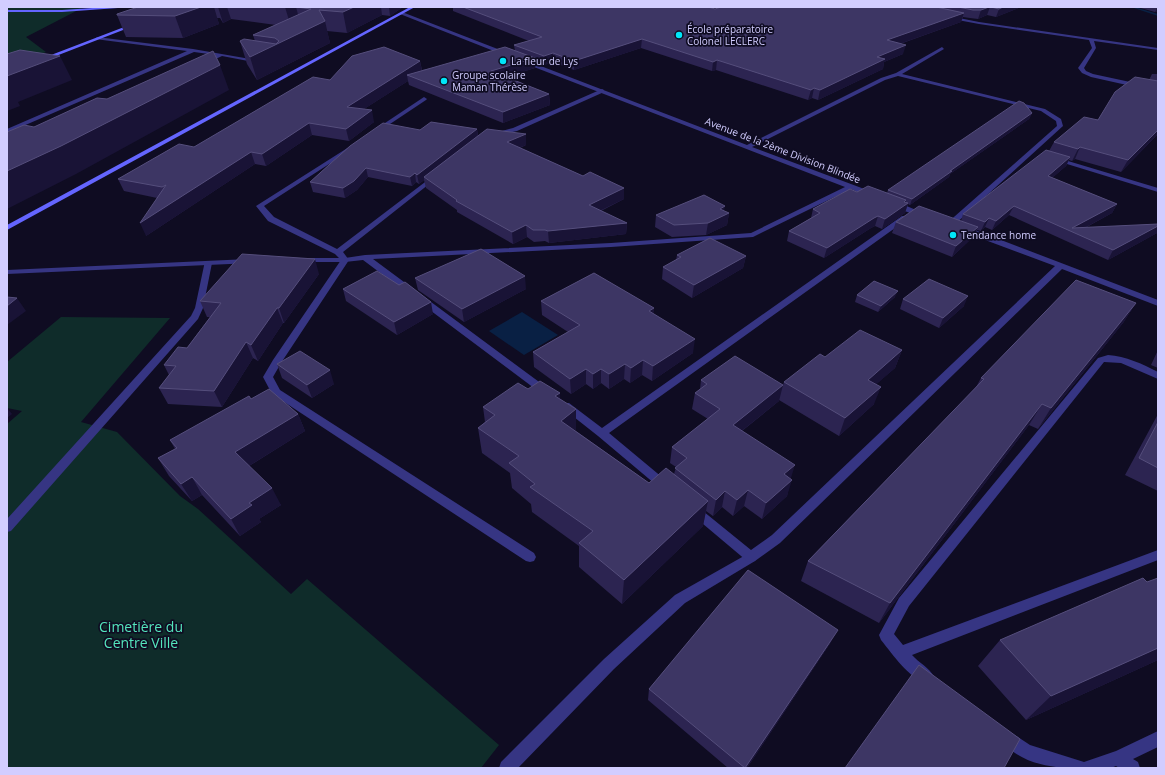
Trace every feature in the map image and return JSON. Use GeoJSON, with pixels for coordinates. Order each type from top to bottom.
{"type":"FeatureCollection","features":[{"type":"Feature","properties":{"kind":"street"},"geometry":{"type":"LineString","coordinates":[[7,12],[62,11],[130,7]]}},
{"type":"Feature","properties":{"kind":"street"},"geometry":{"type":"LineString","coordinates":[[7,228],[413,7]]}},
{"type":"Feature","properties":{"kind":"street"},"geometry":{"type":"LineString","coordinates":[[402,13],[512,56]]}},
{"type":"Feature","properties":{"kind":"street"},"geometry":{"type":"LineString","coordinates":[[942,15],[979,23],[1158,49]]}},
{"type":"Feature","properties":{"kind":"street"},"geometry":{"type":"LineString","coordinates":[[35,62],[137,24]]}},
{"type":"Feature","properties":{"kind":"street"},"geometry":{"type":"LineString","coordinates":[[97,38],[193,50],[267,62]]}},
{"type":"Feature","properties":{"kind":"street"},"geometry":{"type":"LineString","coordinates":[[1091,39],[1094,48],[1081,68],[1084,72],[1091,75],[1158,90]]}},
{"type":"Feature","properties":{"kind":"street"},"geometry":{"type":"LineString","coordinates":[[747,147],[876,83],[898,74],[942,48]]}},
{"type":"Feature","properties":{"kind":"street"},"geometry":{"type":"LineString","coordinates":[[7,131],[193,50]]}},
{"type":"Feature","properties":{"kind":"street"},"geometry":{"type":"LineString","coordinates":[[232,56],[239,53]]}},
{"type":"Feature","properties":{"kind":"street"},"geometry":{"type":"LineString","coordinates":[[200,65],[221,55]]}},
{"type":"Feature","properties":{"kind":"street","name":"Avenue de la 2ème Division Blindée"},"geometry":{"type":"LineString","coordinates":[[519,59],[879,198]]}},
{"type":"Feature","properties":{"kind":"street"},"geometry":{"type":"LineString","coordinates":[[898,74],[1043,110],[1052,114],[1059,120],[1060,126],[950,224]]}},
{"type":"Feature","properties":{"kind":"street"},"geometry":{"type":"LineString","coordinates":[[486,136],[515,130],[602,92]]}},
{"type":"Feature","properties":{"kind":"street"},"geometry":{"type":"LineString","coordinates":[[371,135],[424,99]]}},
{"type":"Feature","properties":{"kind":"street"},"geometry":{"type":"LineString","coordinates":[[341,256],[271,219],[260,206],[358,144]]}},
{"type":"Feature","properties":{"kind":"street"},"geometry":{"type":"LineString","coordinates":[[1031,152],[1038,154]]}},
{"type":"Feature","properties":{"kind":"street"},"geometry":{"type":"LineString","coordinates":[[1046,156],[1158,190]]}},
{"type":"Feature","properties":{"kind":"street"},"geometry":{"type":"LineString","coordinates":[[443,170],[341,256],[268,377],[276,392],[530,557]]}},
{"type":"Feature","properties":{"kind":"street"},"geometry":{"type":"LineString","coordinates":[[298,260],[341,256],[365,257],[611,245],[753,235],[850,187]]}},
{"type":"Feature","properties":{"kind":"street"},"geometry":{"type":"LineString","coordinates":[[886,200],[929,216]]}},
{"type":"Feature","properties":{"kind":"street"},"geometry":{"type":"LineString","coordinates":[[602,433],[915,212]]}},
{"type":"Feature","properties":{"kind":"street"},"geometry":{"type":"LineString","coordinates":[[943,221],[1158,303]]}},
{"type":"Feature","properties":{"kind":"street"},"geometry":{"type":"LineString","coordinates":[[365,257],[602,433],[674,493]]}},
{"type":"Feature","properties":{"kind":"street"},"geometry":{"type":"LineString","coordinates":[[7,272],[208,262],[260,261]]}},
{"type":"Feature","properties":{"kind":"street"},"geometry":{"type":"LineString","coordinates":[[7,527],[195,317],[199,308],[208,262]]}},
{"type":"Feature","properties":{"kind":"street"},"geometry":{"type":"LineString","coordinates":[[507,768],[609,664],[680,599],[751,558],[776,539],[1060,266]]}},
{"type":"Feature","properties":{"kind":"street"},"geometry":{"type":"LineString","coordinates":[[938,686],[913,667],[886,635],[904,602],[1101,360],[1108,357],[1119,359],[1158,376]]}},
{"type":"Feature","properties":{"kind":"street"},"geometry":{"type":"LineString","coordinates":[[686,503],[751,558]]}},
{"type":"Feature","properties":{"kind":"street"},"geometry":{"type":"LineString","coordinates":[[901,652],[1158,554]]}},
{"type":"Feature","properties":{"kind":"street"},"geometry":{"type":"LineString","coordinates":[[995,728],[1026,752],[1080,768]]}},
{"type":"Feature","properties":{"kind":"street"},"geometry":{"type":"LineString","coordinates":[[1088,768],[1118,758],[1158,739]]}},
{"type":"Feature","properties":{"kind":"street"},"geometry":{"type":"LineString","coordinates":[[1118,758],[1132,768]]}},
{"type":"Feature","properties":{"kind":"green space"},"geometry":{"type":"Polygon","coordinates":[[[7,7],[84,7],[26,37],[46,52],[7,67],[7,7]]]}},
{"type":"Feature","properties":{"kind":"green space","name":"Cimetière du Centre Ville"},"geometry":{"type":"Polygon","coordinates":[[[61,317],[170,318],[81,422],[117,432],[180,496],[198,509],[291,594],[307,579],[499,745],[481,768],[7,768],[7,424],[22,411],[7,408],[7,362],[61,317]]]}},
{"type":"Feature","properties":{"kind":"water"},"geometry":{"type":"Polygon","coordinates":[[[522,312],[558,335],[524,355],[489,331],[522,312]]]}},
{"type":"Feature","properties":{"kind":"building"},"geometry":{"type":"Polygon","coordinates":[[[138,7],[201,7],[175,16],[117,15],[138,7]]]}},
{"type":"Feature","properties":{"kind":"building"},"geometry":{"type":"Polygon","coordinates":[[[296,7],[354,7],[343,12],[319,10],[325,21],[250,57],[240,41],[244,39],[276,44],[279,41],[275,38],[253,35],[311,9],[296,7]]]}},
{"type":"Feature","properties":{"kind":"building"},"geometry":{"type":"Polygon","coordinates":[[[463,7],[708,7],[715,9],[721,7],[936,7],[964,13],[887,40],[906,45],[877,57],[885,59],[820,90],[814,88],[811,90],[717,60],[713,62],[642,39],[574,61],[553,53],[544,56],[514,45],[542,37],[463,7]]]}},
{"type":"Feature","properties":{"kind":"building"},"geometry":{"type":"Polygon","coordinates":[[[958,7],[989,7],[981,10],[973,10],[958,7]]]}},
{"type":"Feature","properties":{"kind":"building"},"geometry":{"type":"Polygon","coordinates":[[[991,7],[1003,7],[999,9],[991,7]]]}},
{"type":"Feature","properties":{"kind":"building"},"geometry":{"type":"Polygon","coordinates":[[[384,47],[420,61],[347,107],[372,110],[346,129],[309,123],[262,154],[251,152],[140,223],[166,185],[162,187],[118,179],[179,144],[194,147],[313,77],[330,80],[352,56],[384,47]]]}},
{"type":"Feature","properties":{"kind":"building"},"geometry":{"type":"Polygon","coordinates":[[[505,47],[535,58],[491,71],[549,94],[503,112],[407,75],[505,47]]]}},
{"type":"Feature","properties":{"kind":"building"},"geometry":{"type":"Polygon","coordinates":[[[20,50],[60,56],[7,76],[7,54],[20,50]]]}},
{"type":"Feature","properties":{"kind":"building"},"geometry":{"type":"Polygon","coordinates":[[[213,51],[220,65],[61,146],[7,171],[7,132],[24,125],[34,127],[97,98],[107,99],[213,51]]]}},
{"type":"Feature","properties":{"kind":"building"},"geometry":{"type":"Polygon","coordinates":[[[1135,77],[1158,81],[1158,130],[1128,160],[1080,147],[1078,149],[1054,142],[1084,117],[1098,120],[1115,92],[1135,77]]]}},
{"type":"Feature","properties":{"kind":"building"},"geometry":{"type":"Polygon","coordinates":[[[1019,101],[1024,103],[1032,113],[912,199],[888,190],[1019,101]]]}},
{"type":"Feature","properties":{"kind":"building"},"geometry":{"type":"Polygon","coordinates":[[[431,122],[477,129],[417,175],[415,173],[410,177],[366,168],[354,181],[343,188],[310,182],[350,146],[383,123],[420,130],[431,122]]]}},
{"type":"Feature","properties":{"kind":"building"},"geometry":{"type":"Polygon","coordinates":[[[487,129],[526,134],[507,142],[583,176],[590,172],[624,188],[589,205],[627,223],[548,231],[533,230],[526,225],[512,232],[456,201],[457,200],[424,177],[487,129]]]}},
{"type":"Feature","properties":{"kind":"building"},"geometry":{"type":"Polygon","coordinates":[[[1046,150],[1070,157],[1048,176],[1117,204],[1072,228],[1158,224],[1158,226],[1113,250],[1014,206],[996,221],[989,218],[985,222],[963,214],[1046,150]]]}},
{"type":"Feature","properties":{"kind":"building"},"geometry":{"type":"Polygon","coordinates":[[[868,186],[906,200],[904,202],[908,203],[885,219],[878,216],[874,218],[827,248],[789,231],[820,213],[813,209],[850,189],[857,192],[868,186]]]}},
{"type":"Feature","properties":{"kind":"building"},"geometry":{"type":"Polygon","coordinates":[[[704,195],[725,206],[720,209],[729,213],[708,223],[674,225],[656,215],[704,195]]]}},
{"type":"Feature","properties":{"kind":"building"},"geometry":{"type":"Polygon","coordinates":[[[919,206],[978,227],[956,246],[896,222],[919,206]]]}},
{"type":"Feature","properties":{"kind":"building"},"geometry":{"type":"Polygon","coordinates":[[[710,238],[746,256],[694,285],[663,267],[681,257],[677,255],[710,238]]]}},
{"type":"Feature","properties":{"kind":"building"},"geometry":{"type":"Polygon","coordinates":[[[481,249],[525,276],[462,309],[415,278],[481,249]]]}},
{"type":"Feature","properties":{"kind":"building"},"geometry":{"type":"Polygon","coordinates":[[[242,254],[315,259],[279,308],[277,308],[251,345],[246,342],[214,391],[159,388],[176,366],[164,365],[178,347],[187,348],[221,303],[200,301],[242,254]]]}},
{"type":"Feature","properties":{"kind":"building"},"geometry":{"type":"Polygon","coordinates":[[[377,271],[399,285],[405,282],[431,302],[394,322],[343,289],[377,271]]]}},
{"type":"Feature","properties":{"kind":"building"},"geometry":{"type":"Polygon","coordinates":[[[594,273],[654,308],[649,311],[695,339],[653,366],[643,360],[631,368],[625,364],[609,374],[601,369],[593,374],[586,369],[570,379],[533,352],[580,325],[541,301],[594,273]]]}},
{"type":"Feature","properties":{"kind":"building"},"geometry":{"type":"Polygon","coordinates":[[[929,279],[968,296],[943,318],[903,299],[929,279]]]}},
{"type":"Feature","properties":{"kind":"building"},"geometry":{"type":"Polygon","coordinates":[[[1076,280],[1136,303],[1051,408],[1042,404],[890,603],[808,561],[984,379],[981,378],[1076,280]]]}},
{"type":"Feature","properties":{"kind":"building"},"geometry":{"type":"Polygon","coordinates":[[[874,281],[898,291],[881,306],[857,295],[874,281]]]}},
{"type":"Feature","properties":{"kind":"building"},"geometry":{"type":"Polygon","coordinates":[[[7,297],[17,298],[7,306],[7,297]]]}},
{"type":"Feature","properties":{"kind":"building"},"geometry":{"type":"Polygon","coordinates":[[[860,330],[902,350],[868,380],[881,387],[845,418],[784,382],[820,354],[825,357],[860,330]]]}},
{"type":"Feature","properties":{"kind":"building"},"geometry":{"type":"Polygon","coordinates":[[[300,351],[330,370],[307,385],[277,364],[300,351]]]}},
{"type":"Feature","properties":{"kind":"building"},"geometry":{"type":"Polygon","coordinates":[[[735,356],[783,385],[733,425],[795,465],[784,474],[792,480],[766,503],[748,490],[737,500],[725,491],[716,500],[675,468],[687,458],[672,447],[720,409],[695,393],[707,384],[701,380],[735,356]]]}},
{"type":"Feature","properties":{"kind":"building"},"geometry":{"type":"Polygon","coordinates":[[[540,381],[560,393],[555,396],[576,409],[561,421],[649,483],[666,468],[708,501],[624,580],[579,543],[593,531],[530,487],[535,484],[509,463],[519,456],[478,428],[495,415],[483,407],[518,383],[528,389],[540,381]]]}},
{"type":"Feature","properties":{"kind":"building"},"geometry":{"type":"Polygon","coordinates":[[[269,389],[298,414],[235,452],[272,488],[249,503],[252,505],[231,519],[192,477],[181,484],[158,458],[177,448],[170,440],[249,396],[251,399],[269,389]]]}},
{"type":"Feature","properties":{"kind":"building"},"geometry":{"type":"Polygon","coordinates":[[[1158,422],[1158,468],[1139,458],[1158,422]]]}},
{"type":"Feature","properties":{"kind":"building"},"geometry":{"type":"Polygon","coordinates":[[[748,570],[838,630],[745,768],[649,689],[748,570]]]}},
{"type":"Feature","properties":{"kind":"building"},"geometry":{"type":"Polygon","coordinates":[[[1143,578],[1147,582],[1158,578],[1158,648],[1051,696],[1000,640],[1143,578]]]}},
{"type":"Feature","properties":{"kind":"building"},"geometry":{"type":"Polygon","coordinates":[[[919,665],[1020,739],[1004,768],[845,768],[919,665]]]}},
{"type":"Feature","properties":{"kind":"waterway"},"geometry":{"type":"LineString","coordinates":[[1132,7],[1158,15]]}},
{"type":"Feature","properties":{"kind":"place","name":"École préparatoire Colonel LECLERC"},"geometry":{"type":"Point","coordinates":[679,35]}},
{"type":"Feature","properties":{"kind":"place","name":"La fleur de Lys"},"geometry":{"type":"Point","coordinates":[503,61]}},
{"type":"Feature","properties":{"kind":"place","name":"Groupe scolaire Maman Thérèse"},"geometry":{"type":"Point","coordinates":[444,81]}},
{"type":"Feature","properties":{"kind":"place","name":"Tendance home"},"geometry":{"type":"Point","coordinates":[953,235]}}]}
